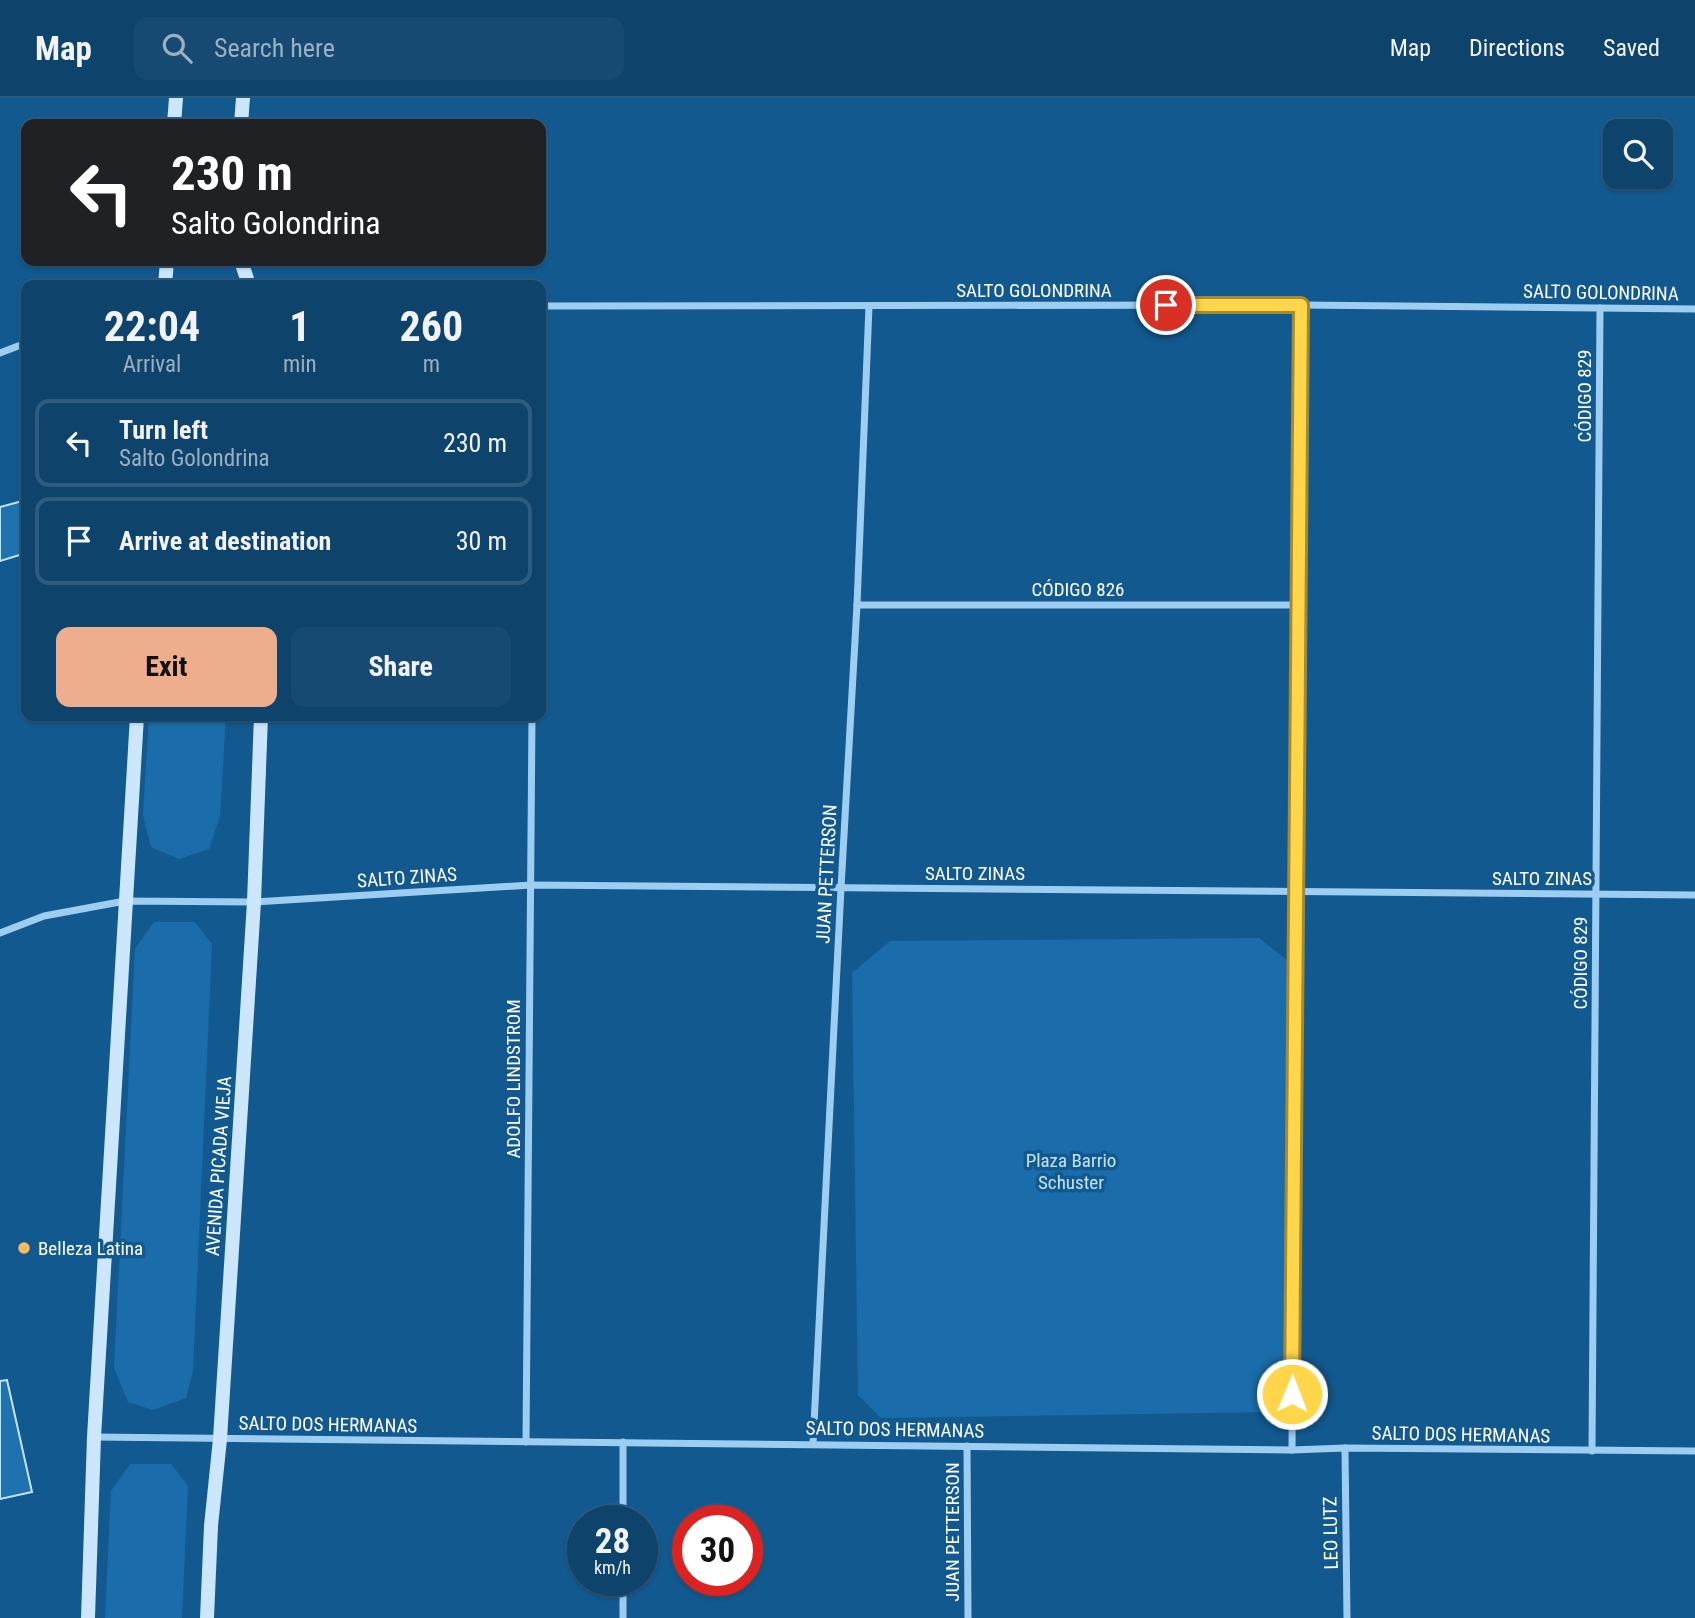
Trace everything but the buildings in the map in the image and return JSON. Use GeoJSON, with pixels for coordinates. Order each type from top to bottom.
{"type":"FeatureCollection","features":[{"type":"Feature","properties":{"kind":"street"},"geometry":{"type":"LineString","coordinates":[[174,119],[176,98]]}},
{"type":"Feature","properties":{"kind":"street"},"geometry":{"type":"LineString","coordinates":[[241,119],[243,98]]}},
{"type":"Feature","properties":{"kind":"street"},"geometry":{"type":"LineString","coordinates":[[1292,1450],[1301,305]]}},
{"type":"Feature","properties":{"kind":"street","name":"SALTO GOLONDRINA"},"geometry":{"type":"LineString","coordinates":[[546,306],[1301,305],[1695,309]]}},
{"type":"Feature","properties":{"kind":"street","name":"JUAN PETTERSON"},"geometry":{"type":"LineString","coordinates":[[813,1444],[857,605],[869,306]]}},
{"type":"Feature","properties":{"kind":"street","name":"CÓDIGO 829"},"geometry":{"type":"LineString","coordinates":[[1592,1451],[1600,308]]}},
{"type":"Feature","properties":{"kind":"street"},"geometry":{"type":"LineString","coordinates":[[0,353],[21,345]]}},
{"type":"Feature","properties":{"kind":"street","name":"CÓDIGO 826"},"geometry":{"type":"LineString","coordinates":[[857,605],[1298,605]]}},
{"type":"Feature","properties":{"kind":"street"},"geometry":{"type":"LineString","coordinates":[[88,1618],[94,1437],[137,721]]}},
{"type":"Feature","properties":{"kind":"street","name":"AVENIDA PICADA VIEJA"},"geometry":{"type":"LineString","coordinates":[[207,1618],[254,902],[261,721]]}},
{"type":"Feature","properties":{"kind":"street","name":"ADOLFO LINDSTROM"},"geometry":{"type":"LineString","coordinates":[[526,1441],[532,721]]}},
{"type":"Feature","properties":{"kind":"street","name":"SALTO ZINAS"},"geometry":{"type":"LineString","coordinates":[[0,933],[44,916],[125,901],[254,902],[531,885],[1695,894]]}},
{"type":"Feature","properties":{"kind":"street","name":"SALTO DOS HERMANAS"},"geometry":{"type":"LineString","coordinates":[[94,1437],[1292,1450],[1345,1448],[1695,1451]]}},
{"type":"Feature","properties":{"kind":"street"},"geometry":{"type":"LineString","coordinates":[[623,1442],[623,1505]]}},
{"type":"Feature","properties":{"kind":"street","name":"JUAN PETTERSON"},"geometry":{"type":"LineString","coordinates":[[967,1446],[968,1618]]}},
{"type":"Feature","properties":{"kind":"street","name":"LEO LUTZ"},"geometry":{"type":"LineString","coordinates":[[1345,1448],[1347,1618]]}},
{"type":"Feature","properties":{"kind":"street"},"geometry":{"type":"LineString","coordinates":[[622,1618],[623,1596]]}},
{"type":"Feature","properties":{"kind":"green space"},"geometry":{"type":"Polygon","coordinates":[[[149,721],[226,721],[220,816],[209,849],[179,859],[151,847],[143,815],[149,721]]]}},
{"type":"Feature","properties":{"kind":"green space"},"geometry":{"type":"Polygon","coordinates":[[[154,922],[195,922],[212,944],[193,1371],[186,1398],[153,1410],[128,1402],[114,1368],[135,949],[154,922]]]}},
{"type":"Feature","properties":{"kind":"green space","name":"Plaza Barrio Schuster"},"geometry":{"type":"Polygon","coordinates":[[[1259,938],[1287,960],[1289,1382],[1268,1412],[881,1418],[858,1395],[852,973],[890,941],[1259,938]]]}},
{"type":"Feature","properties":{"kind":"green space"},"geometry":{"type":"Polygon","coordinates":[[[130,1464],[171,1464],[188,1486],[182,1618],[105,1618],[111,1491],[130,1464]]]}},
{"type":"Feature","properties":{"kind":"place","name":"Belleza Latina"},"geometry":{"type":"Point","coordinates":[24,1248]}},
{"type":"Feature","properties":{"kind":"route"},"geometry":{"type":"LineString","coordinates":[[1166,305],[1301,305],[1292,1394]]}}]}
